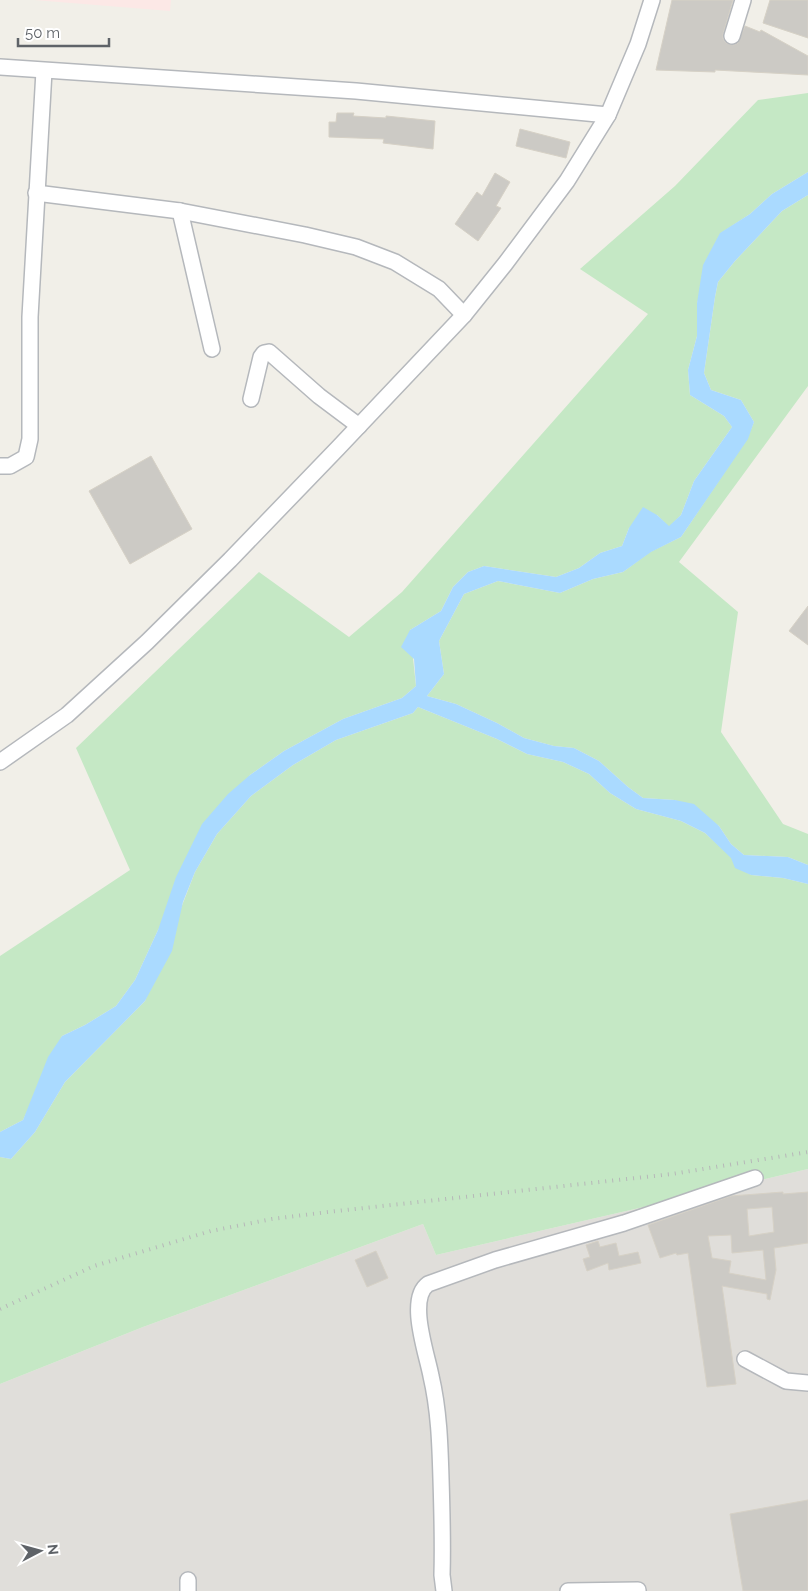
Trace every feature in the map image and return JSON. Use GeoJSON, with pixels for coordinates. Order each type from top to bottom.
{"type":"FeatureCollection","features":[{"type":"Feature","properties":{"kind":"street"},"geometry":{"type":"LineString","coordinates":[[0,762],[67,715],[147,642],[230,560],[464,314],[506,264],[556,196],[608,115],[638,44],[652,0]]}},
{"type":"Feature","properties":{"kind":"street"},"geometry":{"type":"LineString","coordinates":[[732,36],[743,0]]}},
{"type":"Feature","properties":{"kind":"street"},"geometry":{"type":"LineString","coordinates":[[0,68],[356,91],[608,115]]}},
{"type":"Feature","properties":{"kind":"street"},"geometry":{"type":"LineString","coordinates":[[0,466],[10,466],[26,457],[30,439],[30,317],[44,70]]}},
{"type":"Feature","properties":{"kind":"street"},"geometry":{"type":"LineString","coordinates":[[36,193],[180,211],[305,235],[356,247],[395,262],[439,290],[464,314]]}},
{"type":"Feature","properties":{"kind":"street"},"geometry":{"type":"LineString","coordinates":[[180,211],[212,349]]}},
{"type":"Feature","properties":{"kind":"street"},"geometry":{"type":"LineString","coordinates":[[250,399],[261,357],[264,353],[269,352],[319,396],[358,426]]}},
{"type":"Feature","properties":{"kind":"street"},"geometry":{"type":"LineString","coordinates":[[444,1591],[440,1446],[436,1398],[417,1310],[423,1288],[428,1284],[495,1260],[624,1223],[755,1178]]}},
{"type":"Feature","properties":{"kind":"street"},"geometry":{"type":"LineString","coordinates":[[745,1359],[786,1382],[808,1384]]}},
{"type":"Feature","properties":{"kind":"street"},"geometry":{"type":"LineString","coordinates":[[568,1591],[638,1590]]}},
{"type":"Feature","properties":{"kind":"shaded area"},"geometry":{"type":"Polygon","coordinates":[[[34,0],[171,0],[170,11],[34,0]]]}},
{"type":"Feature","properties":{"kind":"shaded area"},"geometry":{"type":"Polygon","coordinates":[[[808,1169],[808,1591],[0,1591],[0,1384],[143,1327],[423,1224],[436,1255],[808,1169]]]}},
{"type":"Feature","properties":{"kind":"green space"},"geometry":{"type":"Polygon","coordinates":[[[808,93],[808,172],[772,194],[750,214],[721,233],[697,303],[697,336],[688,370],[690,395],[724,416],[732,427],[694,481],[681,515],[669,527],[657,515],[629,528],[622,546],[600,553],[579,568],[556,577],[484,566],[468,572],[453,587],[441,611],[410,630],[416,686],[402,698],[343,719],[284,751],[250,775],[158,930],[135,980],[116,1006],[85,1025],[62,1036],[23,1120],[0,1132],[0,956],[130,870],[76,748],[259,572],[349,637],[402,592],[648,314],[580,269],[675,186],[758,100],[808,93]]]}},
{"type":"Feature","properties":{"kind":"green space"},"geometry":{"type":"Polygon","coordinates":[[[808,195],[808,386],[679,562],[738,612],[721,732],[783,824],[808,834],[808,865],[788,857],[744,855],[731,844],[719,826],[675,800],[643,798],[599,761],[574,748],[554,746],[524,738],[456,704],[427,696],[444,674],[439,641],[464,594],[498,581],[560,593],[593,579],[623,572],[650,552],[681,537],[747,439],[754,422],[741,400],[711,390],[704,373],[718,282],[782,211],[808,195]]]}},
{"type":"Feature","properties":{"kind":"green space"},"geometry":{"type":"Polygon","coordinates":[[[418,707],[497,739],[527,754],[563,762],[589,774],[610,793],[636,809],[681,821],[705,833],[751,875],[783,878],[808,884],[808,1169],[436,1255],[423,1224],[143,1327],[0,1384],[0,1157],[11,1159],[35,1132],[65,1082],[145,1001],[195,872],[217,834],[251,796],[293,765],[336,740],[413,713],[418,707]]]}},
{"type":"Feature","properties":{"kind":"water"},"geometry":{"type":"Polygon","coordinates":[[[808,172],[808,195],[782,211],[718,282],[704,373],[711,390],[741,400],[754,422],[748,439],[681,537],[651,552],[623,572],[593,579],[560,593],[498,581],[464,594],[439,641],[444,674],[427,696],[456,704],[524,738],[554,746],[574,748],[599,761],[643,798],[675,800],[694,804],[719,826],[731,844],[744,855],[788,857],[808,865],[808,884],[783,878],[751,875],[735,868],[731,858],[705,833],[681,821],[636,809],[610,793],[589,774],[563,762],[527,754],[497,739],[418,707],[413,713],[336,740],[293,765],[251,796],[217,834],[195,872],[183,902],[172,951],[145,1001],[65,1082],[35,1132],[11,1159],[0,1157],[0,1132],[23,1120],[48,1057],[62,1036],[85,1025],[116,1006],[135,980],[158,930],[176,877],[202,824],[228,794],[250,775],[284,751],[343,719],[402,698],[416,686],[414,659],[401,647],[410,630],[441,611],[453,587],[468,572],[484,566],[556,577],[579,568],[600,553],[622,546],[629,528],[643,507],[657,515],[669,526],[681,515],[694,481],[732,427],[724,416],[690,395],[688,370],[697,336],[697,303],[703,265],[720,233],[750,214],[772,194],[808,172]]]}},
{"type":"Feature","properties":{"kind":"building"},"geometry":{"type":"Polygon","coordinates":[[[672,0],[733,0],[723,34],[723,39],[726,43],[734,45],[738,43],[745,26],[760,32],[761,30],[808,56],[808,75],[715,70],[715,72],[656,70],[672,0]]]}},
{"type":"Feature","properties":{"kind":"building"},"geometry":{"type":"Polygon","coordinates":[[[770,0],[808,0],[808,38],[763,23],[770,0]]]}},
{"type":"Feature","properties":{"kind":"building"},"geometry":{"type":"Polygon","coordinates":[[[337,113],[354,113],[353,116],[386,118],[386,116],[435,121],[433,149],[383,143],[384,139],[329,137],[329,122],[336,122],[337,113]]]}},
{"type":"Feature","properties":{"kind":"building"},"geometry":{"type":"Polygon","coordinates":[[[520,129],[570,142],[566,158],[516,146],[520,129]]]}},
{"type":"Feature","properties":{"kind":"building"},"geometry":{"type":"Polygon","coordinates":[[[495,173],[510,182],[496,206],[501,208],[478,241],[455,224],[477,192],[482,196],[495,173]]]}},
{"type":"Feature","properties":{"kind":"building"},"geometry":{"type":"Polygon","coordinates":[[[151,456],[192,529],[130,564],[89,491],[151,456]]]}},
{"type":"Feature","properties":{"kind":"building"},"geometry":{"type":"Polygon","coordinates":[[[808,606],[808,645],[789,631],[808,606]]]}},
{"type":"Feature","properties":{"kind":"building"},"geometry":{"type":"Polygon","coordinates":[[[808,1192],[808,1243],[774,1248],[776,1270],[770,1300],[767,1299],[767,1294],[722,1286],[736,1384],[707,1387],[688,1253],[677,1255],[676,1253],[660,1258],[648,1225],[731,1196],[808,1192]],[[772,1207],[747,1209],[749,1236],[774,1232],[772,1207]],[[731,1235],[708,1236],[712,1258],[731,1261],[729,1273],[766,1280],[763,1250],[732,1253],[731,1235]]]}},
{"type":"Feature","properties":{"kind":"building"},"geometry":{"type":"Polygon","coordinates":[[[598,1241],[600,1247],[616,1243],[619,1256],[638,1252],[641,1263],[609,1270],[608,1263],[587,1271],[583,1259],[590,1257],[586,1245],[598,1241]]]}},
{"type":"Feature","properties":{"kind":"building"},"geometry":{"type":"Polygon","coordinates":[[[376,1251],[388,1278],[367,1287],[355,1260],[376,1251]]]}},
{"type":"Feature","properties":{"kind":"building"},"geometry":{"type":"Polygon","coordinates":[[[808,1500],[808,1591],[743,1591],[730,1514],[808,1500]]]}},
{"type":"Feature","properties":{"kind":"railway"},"geometry":{"type":"LineString","coordinates":[[0,1309],[94,1266],[211,1231],[272,1219],[672,1174],[808,1152]]}}]}
